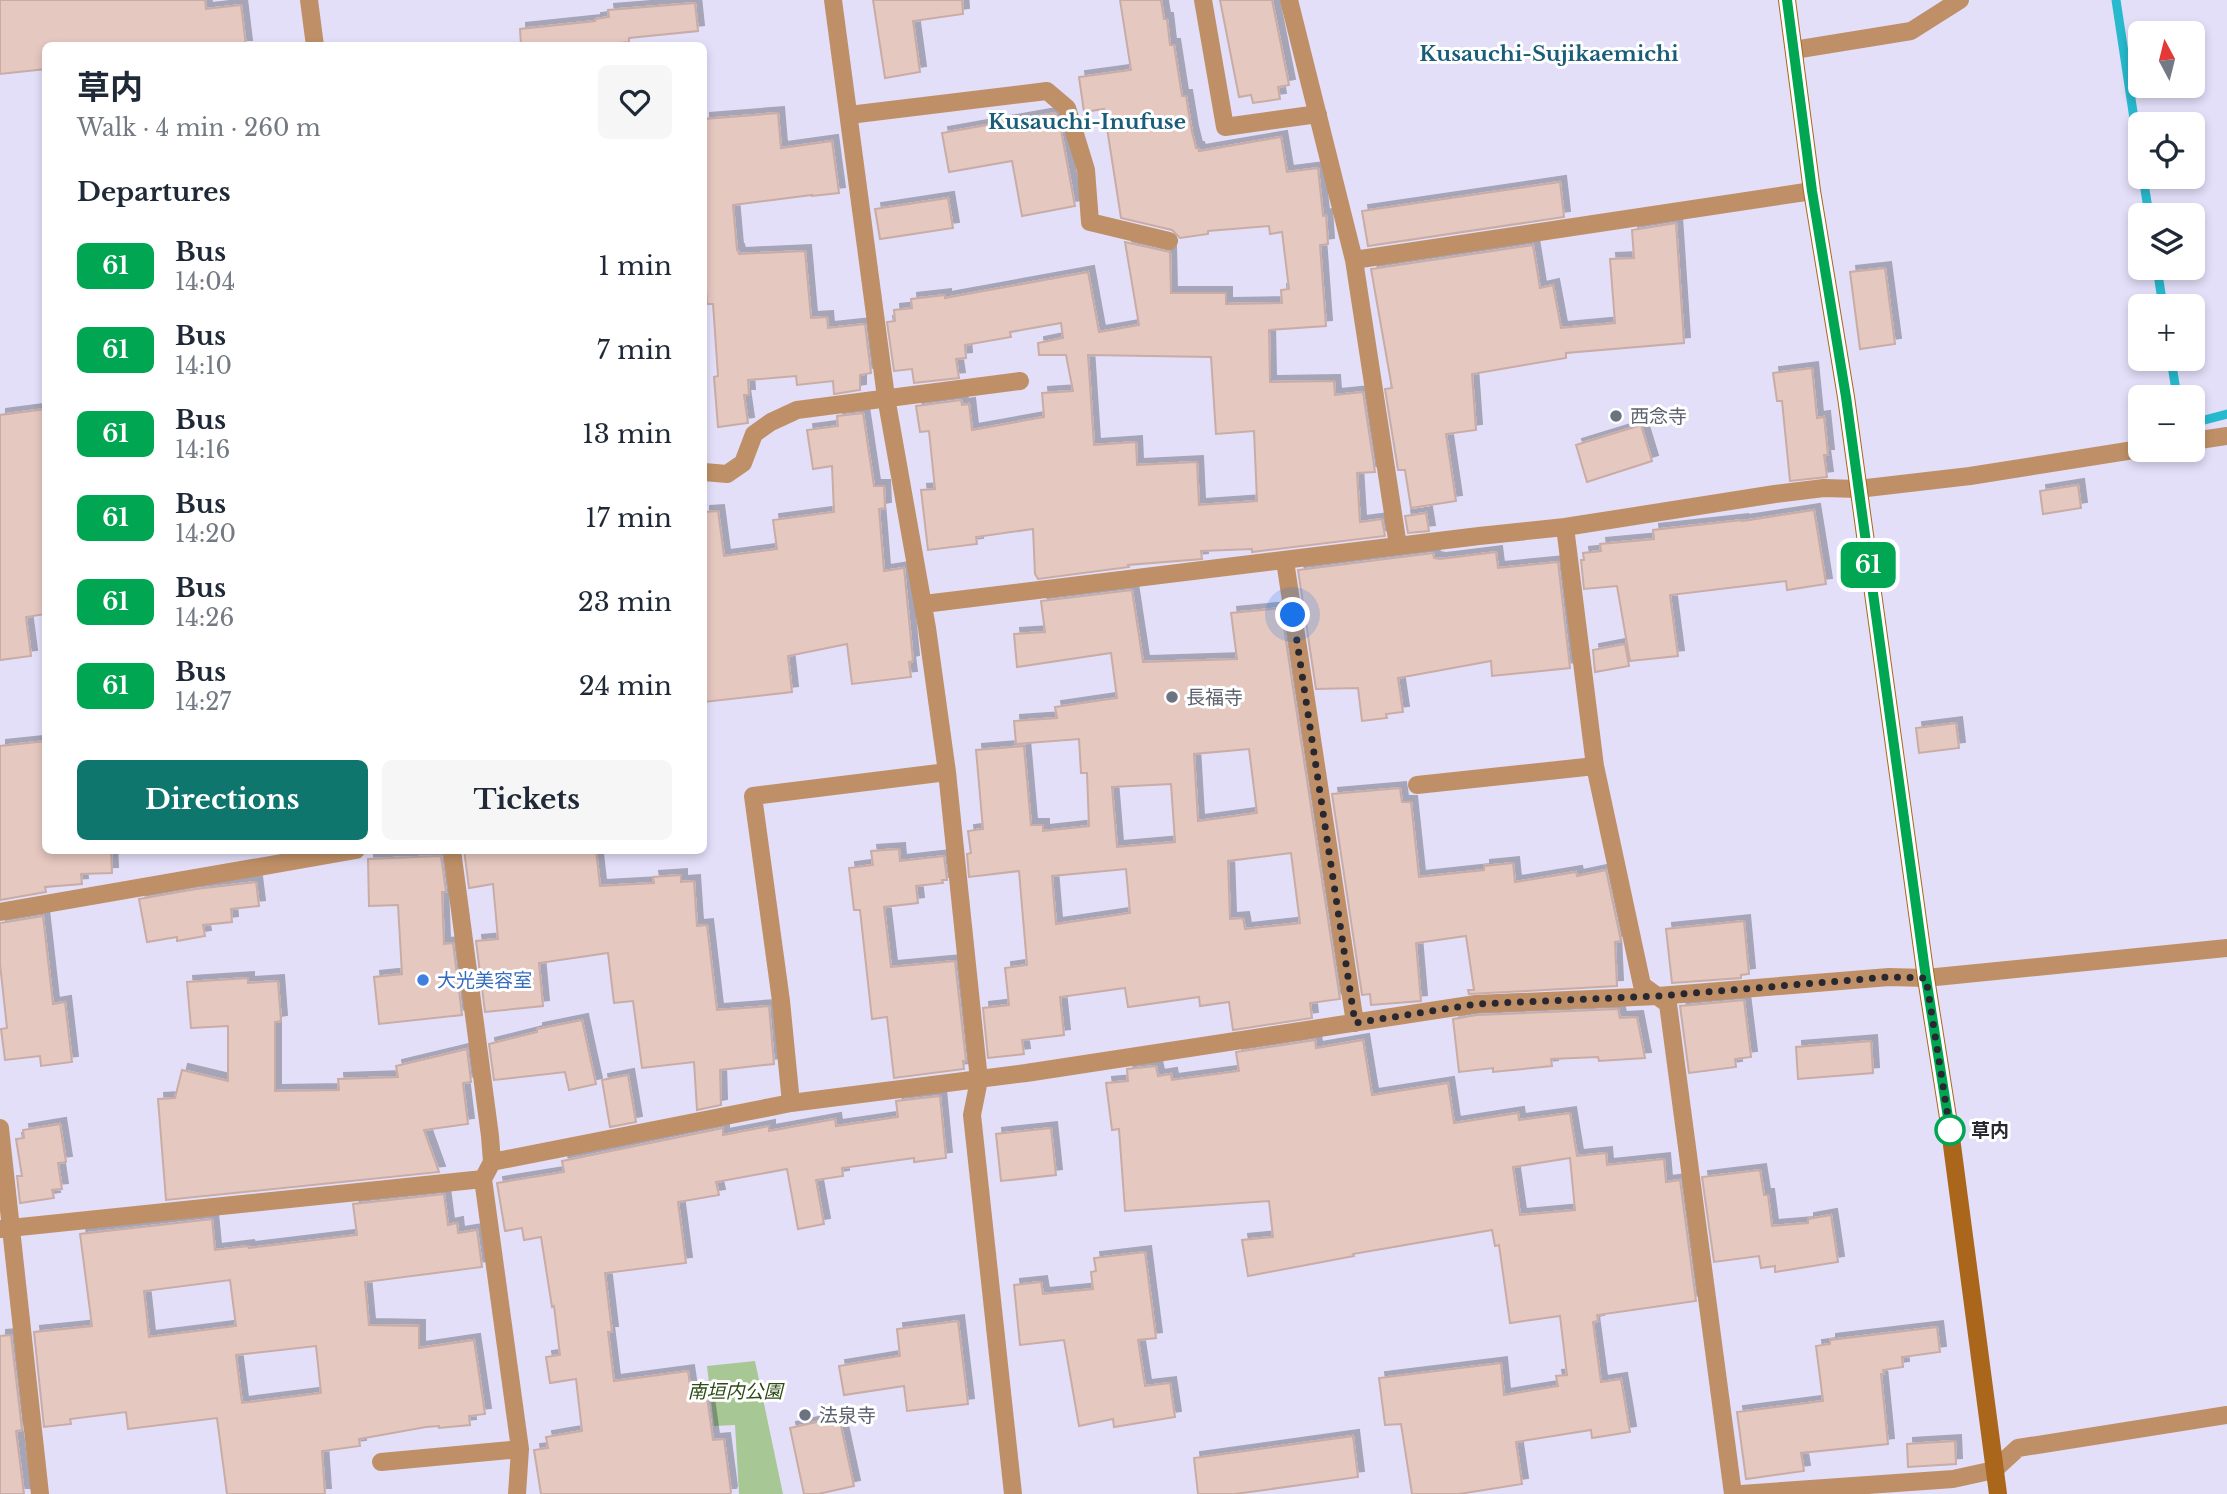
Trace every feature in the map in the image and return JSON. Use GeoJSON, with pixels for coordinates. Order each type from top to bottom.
{"type":"FeatureCollection","features":[{"type":"Feature","properties":{"kind":"street"},"geometry":{"type":"LineString","coordinates":[[309,0],[314,42]]}},
{"type":"Feature","properties":{"kind":"street"},"geometry":{"type":"LineString","coordinates":[[833,0],[886,397],[924,604],[947,772],[979,1080],[972,1115],[1013,1494]]}},
{"type":"Feature","properties":{"kind":"street"},"geometry":{"type":"LineString","coordinates":[[1203,0],[1225,127],[1318,114]]}},
{"type":"Feature","properties":{"kind":"street"},"geometry":{"type":"LineString","coordinates":[[1289,0],[1354,260],[1398,546]]}},
{"type":"Feature","properties":{"kind":"street"},"geometry":{"type":"LineString","coordinates":[[1787,0],[1812,191],[1846,397],[1926,978],[1950,1130],[1998,1494]]}},
{"type":"Feature","properties":{"kind":"street"},"geometry":{"type":"LineString","coordinates":[[1794,50],[1911,31],[1960,0]]}},
{"type":"Feature","properties":{"kind":"street"},"geometry":{"type":"LineString","coordinates":[[849,115],[1047,91],[1067,108],[1086,170],[1090,222],[1168,241]]}},
{"type":"Feature","properties":{"kind":"street"},"geometry":{"type":"LineString","coordinates":[[1354,260],[1812,191]]}},
{"type":"Feature","properties":{"kind":"street"},"geometry":{"type":"LineString","coordinates":[[707,472],[727,474],[743,463],[754,435],[771,422],[797,411],[1020,381]]}},
{"type":"Feature","properties":{"kind":"street"},"geometry":{"type":"LineString","coordinates":[[2205,439],[2227,436]]}},
{"type":"Feature","properties":{"kind":"street"},"geometry":{"type":"LineString","coordinates":[[924,604],[1565,527],[1774,494],[1824,488],[1858,489],[1970,476],[2128,451]]}},
{"type":"Feature","properties":{"kind":"street"},"geometry":{"type":"LineString","coordinates":[[1565,527],[1595,766],[1642,985],[1668,1004],[1733,1494]]}},
{"type":"Feature","properties":{"kind":"street"},"geometry":{"type":"LineString","coordinates":[[1285,561],[1355,1023]]}},
{"type":"Feature","properties":{"kind":"street"},"geometry":{"type":"LineString","coordinates":[[1416,785],[1595,766]]}},
{"type":"Feature","properties":{"kind":"street"},"geometry":{"type":"LineString","coordinates":[[791,1103],[781,1000],[753,796],[947,772]]}},
{"type":"Feature","properties":{"kind":"street"},"geometry":{"type":"LineString","coordinates":[[0,912],[333,854]]}},
{"type":"Feature","properties":{"kind":"street"},"geometry":{"type":"LineString","coordinates":[[453,854],[492,1162],[483,1179],[520,1449],[517,1494]]}},
{"type":"Feature","properties":{"kind":"street"},"geometry":{"type":"LineString","coordinates":[[492,1162],[791,1103],[979,1080],[1476,1004],[1658,996],[1889,977],[1926,978],[2227,948]]}},
{"type":"Feature","properties":{"kind":"street"},"geometry":{"type":"LineString","coordinates":[[0,1128],[5,1229],[40,1494]]}},
{"type":"Feature","properties":{"kind":"street"},"geometry":{"type":"LineString","coordinates":[[5,1229],[483,1179]]}},
{"type":"Feature","properties":{"kind":"street"},"geometry":{"type":"LineString","coordinates":[[1741,1494],[1953,1479],[1994,1469],[2018,1448],[2227,1415]]}},
{"type":"Feature","properties":{"kind":"street"},"geometry":{"type":"LineString","coordinates":[[381,1462],[520,1449]]}},
{"type":"Feature","properties":{"kind":"green space","name":"南垣内公園"},"geometry":{"type":"Polygon","coordinates":[[[755,1361],[783,1494],[739,1494],[735,1425],[714,1426],[707,1366],[755,1361]]]}},
{"type":"Feature","properties":{"kind":"building"},"geometry":{"type":"Polygon","coordinates":[[[0,0],[205,0],[206,9],[241,5],[246,42],[42,42],[42,69],[0,74],[0,0]]]}},
{"type":"Feature","properties":{"kind":"building"},"geometry":{"type":"Polygon","coordinates":[[[873,0],[962,0],[963,14],[913,21],[920,72],[885,78],[873,0]]]}},
{"type":"Feature","properties":{"kind":"building"},"geometry":{"type":"Polygon","coordinates":[[[1120,0],[1161,0],[1164,19],[1167,19],[1170,45],[1174,45],[1182,96],[1186,96],[1196,148],[1199,151],[1281,137],[1287,172],[1318,168],[1328,244],[1320,245],[1326,326],[1269,330],[1270,382],[1334,381],[1335,395],[1363,392],[1375,472],[1357,473],[1360,522],[1382,519],[1385,536],[1252,552],[1252,549],[1201,551],[1202,559],[1128,565],[1129,567],[1038,579],[1035,574],[1033,529],[976,537],[977,544],[928,550],[921,490],[935,489],[929,431],[920,432],[916,406],[961,400],[962,405],[969,404],[972,430],[1044,417],[1042,393],[1073,391],[1066,355],[1039,355],[1038,343],[1063,338],[1061,323],[1010,332],[1011,337],[965,345],[966,358],[956,359],[959,378],[914,383],[912,369],[894,371],[887,322],[895,321],[894,310],[912,308],[911,299],[945,295],[945,298],[1088,272],[1099,332],[1139,325],[1125,242],[1170,252],[1171,293],[1226,293],[1226,304],[1282,303],[1281,290],[1289,289],[1282,232],[1270,234],[1269,226],[1208,231],[1208,234],[1180,238],[1172,230],[1121,218],[1104,109],[1084,112],[1079,77],[1131,70],[1120,0]],[[1088,355],[1094,445],[1136,442],[1137,465],[1197,462],[1199,505],[1257,501],[1254,431],[1216,434],[1211,357],[1088,355]]]}},
{"type":"Feature","properties":{"kind":"building"},"geometry":{"type":"Polygon","coordinates":[[[1220,0],[1272,0],[1289,85],[1278,87],[1280,99],[1253,103],[1251,95],[1239,97],[1220,0]]]}},
{"type":"Feature","properties":{"kind":"building"},"geometry":{"type":"Polygon","coordinates":[[[695,3],[698,31],[629,38],[629,42],[521,42],[520,29],[595,21],[609,17],[608,10],[695,3]]]}},
{"type":"Feature","properties":{"kind":"building"},"geometry":{"type":"Polygon","coordinates":[[[778,113],[781,148],[832,141],[839,193],[733,205],[737,250],[739,254],[805,251],[811,318],[827,317],[828,328],[865,324],[871,373],[860,375],[860,390],[834,394],[833,381],[797,385],[796,376],[748,380],[749,395],[744,395],[748,423],[718,427],[713,304],[707,304],[707,119],[778,113]]]}},
{"type":"Feature","properties":{"kind":"building"},"geometry":{"type":"Polygon","coordinates":[[[1055,113],[1060,125],[1075,206],[1022,216],[1012,161],[949,172],[942,133],[1055,113]]]}},
{"type":"Feature","properties":{"kind":"building"},"geometry":{"type":"Polygon","coordinates":[[[1560,182],[1564,217],[1368,246],[1362,211],[1560,182]]]}},
{"type":"Feature","properties":{"kind":"building"},"geometry":{"type":"Polygon","coordinates":[[[948,198],[953,228],[880,239],[875,209],[948,198]]]}},
{"type":"Feature","properties":{"kind":"building"},"geometry":{"type":"Polygon","coordinates":[[[1676,223],[1684,343],[1566,353],[1566,358],[1472,374],[1476,430],[1446,434],[1456,501],[1411,508],[1405,470],[1398,470],[1385,389],[1392,388],[1371,269],[1533,245],[1540,288],[1553,285],[1561,328],[1615,323],[1610,259],[1634,258],[1632,230],[1676,223]]]}},
{"type":"Feature","properties":{"kind":"building"},"geometry":{"type":"Polygon","coordinates":[[[1885,268],[1895,344],[1860,349],[1850,272],[1885,268]]]}},
{"type":"Feature","properties":{"kind":"building"},"geometry":{"type":"Polygon","coordinates":[[[1812,368],[1817,418],[1824,417],[1827,477],[1790,481],[1782,401],[1777,401],[1773,373],[1812,368]]]}},
{"type":"Feature","properties":{"kind":"building"},"geometry":{"type":"Polygon","coordinates":[[[42,410],[42,615],[26,617],[31,656],[0,660],[0,415],[42,410]]]}},
{"type":"Feature","properties":{"kind":"building"},"geometry":{"type":"Polygon","coordinates":[[[863,413],[874,486],[884,486],[885,508],[879,509],[884,571],[904,568],[913,661],[909,662],[911,677],[852,684],[847,644],[788,656],[792,692],[707,702],[707,512],[718,511],[724,556],[777,549],[773,520],[834,512],[832,466],[813,469],[807,430],[838,426],[837,416],[863,413]]]}},
{"type":"Feature","properties":{"kind":"building"},"geometry":{"type":"Polygon","coordinates":[[[1641,425],[1652,461],[1587,482],[1576,445],[1641,425]]]}},
{"type":"Feature","properties":{"kind":"building"},"geometry":{"type":"Polygon","coordinates":[[[2078,485],[2081,508],[2043,514],[2040,491],[2078,485]]]}},
{"type":"Feature","properties":{"kind":"building"},"geometry":{"type":"Polygon","coordinates":[[[1814,510],[1826,584],[1787,590],[1786,581],[1670,595],[1678,656],[1630,661],[1617,586],[1584,589],[1581,560],[1584,560],[1583,553],[1601,551],[1600,544],[1654,539],[1653,530],[1814,510]]]}},
{"type":"Feature","properties":{"kind":"building"},"geometry":{"type":"Polygon","coordinates":[[[1426,513],[1429,531],[1408,533],[1405,516],[1426,513]]]}},
{"type":"Feature","properties":{"kind":"building"},"geometry":{"type":"Polygon","coordinates":[[[1496,552],[1498,568],[1558,562],[1570,668],[1492,676],[1491,661],[1398,678],[1403,712],[1386,714],[1387,718],[1362,721],[1358,688],[1316,689],[1298,570],[1433,553],[1434,558],[1440,559],[1496,552]]]}},
{"type":"Feature","properties":{"kind":"building"},"geometry":{"type":"Polygon","coordinates":[[[1132,590],[1143,662],[1237,659],[1231,613],[1281,608],[1340,999],[1310,1003],[1312,1018],[1233,1030],[1229,1002],[1200,1006],[1199,997],[1128,1007],[1125,988],[1060,997],[1064,1035],[1022,1040],[1024,1054],[988,1058],[983,1008],[1009,1005],[1005,968],[1027,965],[1019,871],[969,877],[967,854],[971,853],[968,831],[983,829],[976,750],[1024,746],[1031,825],[1043,825],[1043,831],[1089,826],[1087,773],[1081,773],[1079,739],[1016,744],[1014,721],[1057,718],[1055,707],[1117,698],[1111,653],[1017,667],[1014,634],[1045,632],[1041,601],[1132,590]],[[1249,749],[1194,754],[1198,821],[1257,813],[1249,749]],[[1171,784],[1112,787],[1117,847],[1175,842],[1171,784]],[[1291,853],[1228,861],[1230,919],[1243,918],[1245,929],[1300,923],[1291,853]],[[1126,869],[1052,876],[1056,924],[1130,913],[1126,869]]]}},
{"type":"Feature","properties":{"kind":"building"},"geometry":{"type":"Polygon","coordinates":[[[1625,644],[1629,666],[1595,672],[1593,650],[1625,644]]]}},
{"type":"Feature","properties":{"kind":"building"},"geometry":{"type":"Polygon","coordinates":[[[1956,723],[1959,748],[1919,753],[1916,728],[1956,723]]]}},
{"type":"Feature","properties":{"kind":"building"},"geometry":{"type":"Polygon","coordinates":[[[42,741],[42,854],[111,854],[112,873],[81,874],[82,884],[45,887],[46,892],[0,900],[0,746],[42,741]]]}},
{"type":"Feature","properties":{"kind":"building"},"geometry":{"type":"Polygon","coordinates":[[[1400,788],[1402,802],[1411,802],[1419,877],[1484,870],[1484,866],[1513,863],[1515,882],[1576,872],[1577,876],[1606,870],[1621,941],[1615,942],[1617,986],[1469,994],[1468,990],[1474,990],[1466,936],[1416,943],[1421,1001],[1371,1005],[1370,994],[1362,995],[1332,794],[1400,788]]]}},
{"type":"Feature","properties":{"kind":"building"},"geometry":{"type":"Polygon","coordinates":[[[899,849],[900,861],[944,856],[947,880],[942,880],[943,883],[916,886],[918,903],[884,907],[891,967],[955,961],[966,1061],[963,1061],[964,1069],[894,1078],[887,1017],[872,1019],[860,910],[854,910],[849,868],[873,865],[871,851],[899,849]]]}},
{"type":"Feature","properties":{"kind":"building"},"geometry":{"type":"Polygon","coordinates":[[[465,854],[596,854],[600,886],[654,883],[653,877],[681,875],[681,882],[694,881],[697,926],[707,925],[717,1010],[769,1006],[774,1064],[720,1070],[721,1105],[697,1110],[694,1062],[642,1068],[633,1001],[614,1003],[608,953],[539,963],[543,1006],[485,1012],[476,941],[498,939],[493,884],[469,888],[465,854]]]}},
{"type":"Feature","properties":{"kind":"building"},"geometry":{"type":"Polygon","coordinates":[[[441,856],[446,892],[442,892],[444,944],[453,943],[462,1015],[379,1024],[374,977],[402,974],[398,905],[369,906],[368,859],[441,856]]]}},
{"type":"Feature","properties":{"kind":"building"},"geometry":{"type":"Polygon","coordinates":[[[256,882],[259,906],[231,909],[232,922],[203,925],[205,936],[147,942],[139,899],[256,882]]]}},
{"type":"Feature","properties":{"kind":"building"},"geometry":{"type":"Polygon","coordinates":[[[43,916],[53,1004],[65,1002],[72,1062],[41,1066],[40,1056],[5,1060],[1,1029],[7,1028],[0,964],[0,923],[43,916]]]}},
{"type":"Feature","properties":{"kind":"building"},"geometry":{"type":"Polygon","coordinates":[[[1744,921],[1749,974],[1741,975],[1741,978],[1672,983],[1666,929],[1744,921]]]}},
{"type":"Feature","properties":{"kind":"building"},"geometry":{"type":"Polygon","coordinates":[[[248,978],[248,983],[278,981],[281,1021],[275,1022],[275,1091],[339,1090],[338,1079],[398,1077],[396,1066],[467,1049],[471,1082],[463,1083],[468,1124],[424,1130],[439,1172],[166,1200],[158,1099],[175,1098],[182,1070],[228,1081],[228,1026],[191,1028],[187,982],[248,978]]]}},
{"type":"Feature","properties":{"kind":"building"},"geometry":{"type":"Polygon","coordinates":[[[1744,1000],[1751,1057],[1735,1059],[1736,1067],[1689,1073],[1680,1006],[1744,1000]]]}},
{"type":"Feature","properties":{"kind":"building"},"geometry":{"type":"Polygon","coordinates":[[[1618,1009],[1620,1018],[1637,1017],[1645,1058],[1599,1061],[1598,1057],[1551,1059],[1552,1066],[1493,1072],[1493,1068],[1459,1072],[1453,1019],[1477,1015],[1618,1009]]]}},
{"type":"Feature","properties":{"kind":"building"},"geometry":{"type":"Polygon","coordinates":[[[582,1020],[596,1084],[569,1090],[565,1072],[494,1080],[489,1044],[537,1032],[537,1029],[582,1020]]]}},
{"type":"Feature","properties":{"kind":"building"},"geometry":{"type":"Polygon","coordinates":[[[1315,1040],[1316,1048],[1363,1040],[1372,1095],[1448,1083],[1454,1123],[1518,1113],[1519,1120],[1570,1113],[1577,1156],[1606,1153],[1607,1165],[1664,1159],[1666,1182],[1680,1180],[1696,1301],[1597,1315],[1598,1321],[1593,1322],[1601,1382],[1621,1379],[1630,1432],[1592,1438],[1591,1430],[1516,1442],[1522,1484],[1459,1494],[1412,1494],[1401,1424],[1385,1425],[1379,1378],[1501,1363],[1504,1395],[1558,1386],[1556,1376],[1567,1375],[1560,1316],[1510,1323],[1499,1245],[1495,1246],[1492,1230],[1353,1254],[1354,1256],[1248,1276],[1242,1240],[1273,1237],[1269,1201],[1125,1211],[1119,1129],[1112,1130],[1106,1083],[1128,1081],[1127,1069],[1156,1066],[1158,1076],[1171,1074],[1172,1080],[1239,1071],[1236,1052],[1315,1040]],[[1570,1158],[1513,1167],[1520,1215],[1575,1210],[1570,1158]]]}},
{"type":"Feature","properties":{"kind":"building"},"geometry":{"type":"Polygon","coordinates":[[[1871,1041],[1873,1073],[1798,1079],[1796,1047],[1871,1041]]]}},
{"type":"Feature","properties":{"kind":"building"},"geometry":{"type":"Polygon","coordinates":[[[628,1075],[636,1122],[610,1127],[602,1080],[628,1075]]]}},
{"type":"Feature","properties":{"kind":"building"},"geometry":{"type":"Polygon","coordinates":[[[940,1096],[946,1158],[914,1162],[914,1158],[842,1168],[843,1176],[816,1180],[824,1224],[798,1229],[787,1169],[716,1182],[719,1195],[678,1202],[686,1263],[605,1273],[614,1381],[688,1371],[692,1399],[707,1397],[713,1440],[724,1439],[730,1494],[541,1494],[534,1450],[548,1448],[546,1437],[582,1431],[576,1379],[550,1383],[546,1357],[560,1355],[541,1237],[524,1240],[522,1228],[505,1231],[497,1183],[564,1172],[562,1161],[723,1128],[723,1135],[769,1126],[769,1131],[835,1119],[836,1126],[898,1117],[896,1101],[940,1096]]]}},
{"type":"Feature","properties":{"kind":"building"},"geometry":{"type":"Polygon","coordinates":[[[60,1124],[66,1162],[58,1163],[62,1189],[52,1190],[54,1198],[20,1203],[17,1176],[22,1176],[16,1139],[24,1138],[23,1130],[60,1124]]]}},
{"type":"Feature","properties":{"kind":"building"},"geometry":{"type":"Polygon","coordinates":[[[1051,1128],[1056,1175],[1001,1181],[996,1134],[1051,1128]]]}},
{"type":"Feature","properties":{"kind":"building"},"geometry":{"type":"Polygon","coordinates":[[[1760,1170],[1764,1195],[1768,1195],[1772,1226],[1808,1223],[1808,1219],[1831,1215],[1838,1262],[1775,1272],[1775,1266],[1761,1268],[1759,1256],[1714,1262],[1702,1177],[1760,1170]]]}},
{"type":"Feature","properties":{"kind":"building"},"geometry":{"type":"Polygon","coordinates":[[[444,1194],[448,1225],[457,1223],[458,1233],[477,1230],[482,1267],[365,1282],[369,1325],[419,1326],[419,1348],[474,1340],[485,1414],[469,1416],[470,1425],[426,1427],[359,1439],[360,1446],[322,1451],[325,1494],[227,1494],[217,1418],[128,1429],[126,1412],[70,1419],[71,1424],[44,1427],[34,1332],[92,1326],[80,1234],[212,1219],[215,1250],[249,1248],[357,1235],[353,1204],[444,1194]],[[230,1280],[144,1291],[149,1337],[236,1326],[230,1280]],[[316,1346],[236,1355],[242,1403],[321,1393],[316,1346]]]}},
{"type":"Feature","properties":{"kind":"building"},"geometry":{"type":"Polygon","coordinates":[[[1145,1252],[1156,1338],[1138,1340],[1145,1386],[1170,1383],[1175,1417],[1114,1427],[1113,1419],[1079,1426],[1064,1340],[1020,1345],[1014,1285],[1041,1282],[1043,1294],[1093,1289],[1091,1272],[1096,1271],[1094,1258],[1145,1252]]]}},
{"type":"Feature","properties":{"kind":"building"},"geometry":{"type":"Polygon","coordinates":[[[958,1321],[968,1404],[907,1411],[904,1386],[844,1395],[839,1366],[900,1356],[897,1329],[958,1321]]]}},
{"type":"Feature","properties":{"kind":"building"},"geometry":{"type":"Polygon","coordinates":[[[1937,1327],[1940,1352],[1902,1357],[1903,1367],[1883,1370],[1884,1374],[1881,1374],[1888,1444],[1801,1453],[1804,1471],[1746,1479],[1737,1412],[1823,1401],[1816,1346],[1830,1344],[1830,1340],[1937,1327]]]}},
{"type":"Feature","properties":{"kind":"building"},"geometry":{"type":"Polygon","coordinates":[[[11,1335],[22,1430],[16,1431],[24,1494],[0,1494],[0,1336],[11,1335]]]}},
{"type":"Feature","properties":{"kind":"building"},"geometry":{"type":"Polygon","coordinates":[[[839,1417],[854,1486],[818,1494],[804,1494],[790,1428],[839,1417]]]}},
{"type":"Feature","properties":{"kind":"building"},"geometry":{"type":"Polygon","coordinates":[[[1353,1436],[1358,1477],[1235,1494],[1198,1494],[1194,1458],[1353,1436]]]}},
{"type":"Feature","properties":{"kind":"building"},"geometry":{"type":"Polygon","coordinates":[[[1955,1441],[1956,1464],[1908,1467],[1907,1444],[1955,1441]]]}},
{"type":"Feature","properties":{"kind":"waterway"},"geometry":{"type":"LineString","coordinates":[[2116,0],[2133,112]]}},
{"type":"Feature","properties":{"kind":"waterway"},"geometry":{"type":"LineString","coordinates":[[2145,189],[2147,203]]}},
{"type":"Feature","properties":{"kind":"waterway"},"geometry":{"type":"LineString","coordinates":[[2159,280],[2161,294]]}},
{"type":"Feature","properties":{"kind":"waterway"},"geometry":{"type":"LineString","coordinates":[[2173,371],[2175,385]]}},
{"type":"Feature","properties":{"kind":"waterway"},"geometry":{"type":"LineString","coordinates":[[2205,420],[2227,414]]}},
{"type":"Feature","properties":{"kind":"bus line","name":"61"},"geometry":{"type":"LineString","coordinates":[[1787,0],[1812,191],[1846,397],[1926,978],[1950,1130]]}},
{"type":"Feature","properties":{"kind":"place","name":"西念寺"},"geometry":{"type":"Point","coordinates":[1616,416]}},
{"type":"Feature","properties":{"kind":"place","name":"長福寺"},"geometry":{"type":"Point","coordinates":[1172,697]}},
{"type":"Feature","properties":{"kind":"place","name":"大光美容室"},"geometry":{"type":"Point","coordinates":[423,980]}},
{"type":"Feature","properties":{"kind":"place","name":"草内"},"geometry":{"type":"Point","coordinates":[1950,1130]}},
{"type":"Feature","properties":{"kind":"place","name":"法泉寺"},"geometry":{"type":"Point","coordinates":[805,1415]}},
{"type":"Feature","properties":{"kind":"district","name":"Kusauchi-Sujikaemichi"},"geometry":{"type":"Point","coordinates":[1549,54]}},
{"type":"Feature","properties":{"kind":"district","name":"Kusauchi-Inufuse"},"geometry":{"type":"Point","coordinates":[1087,122]}},
{"type":"Feature","properties":{"kind":"route"},"geometry":{"type":"LineString","coordinates":[[1293,615],[1355,1023],[1476,1004],[1658,996],[1889,977],[1926,978],[1950,1130]]}}]}
